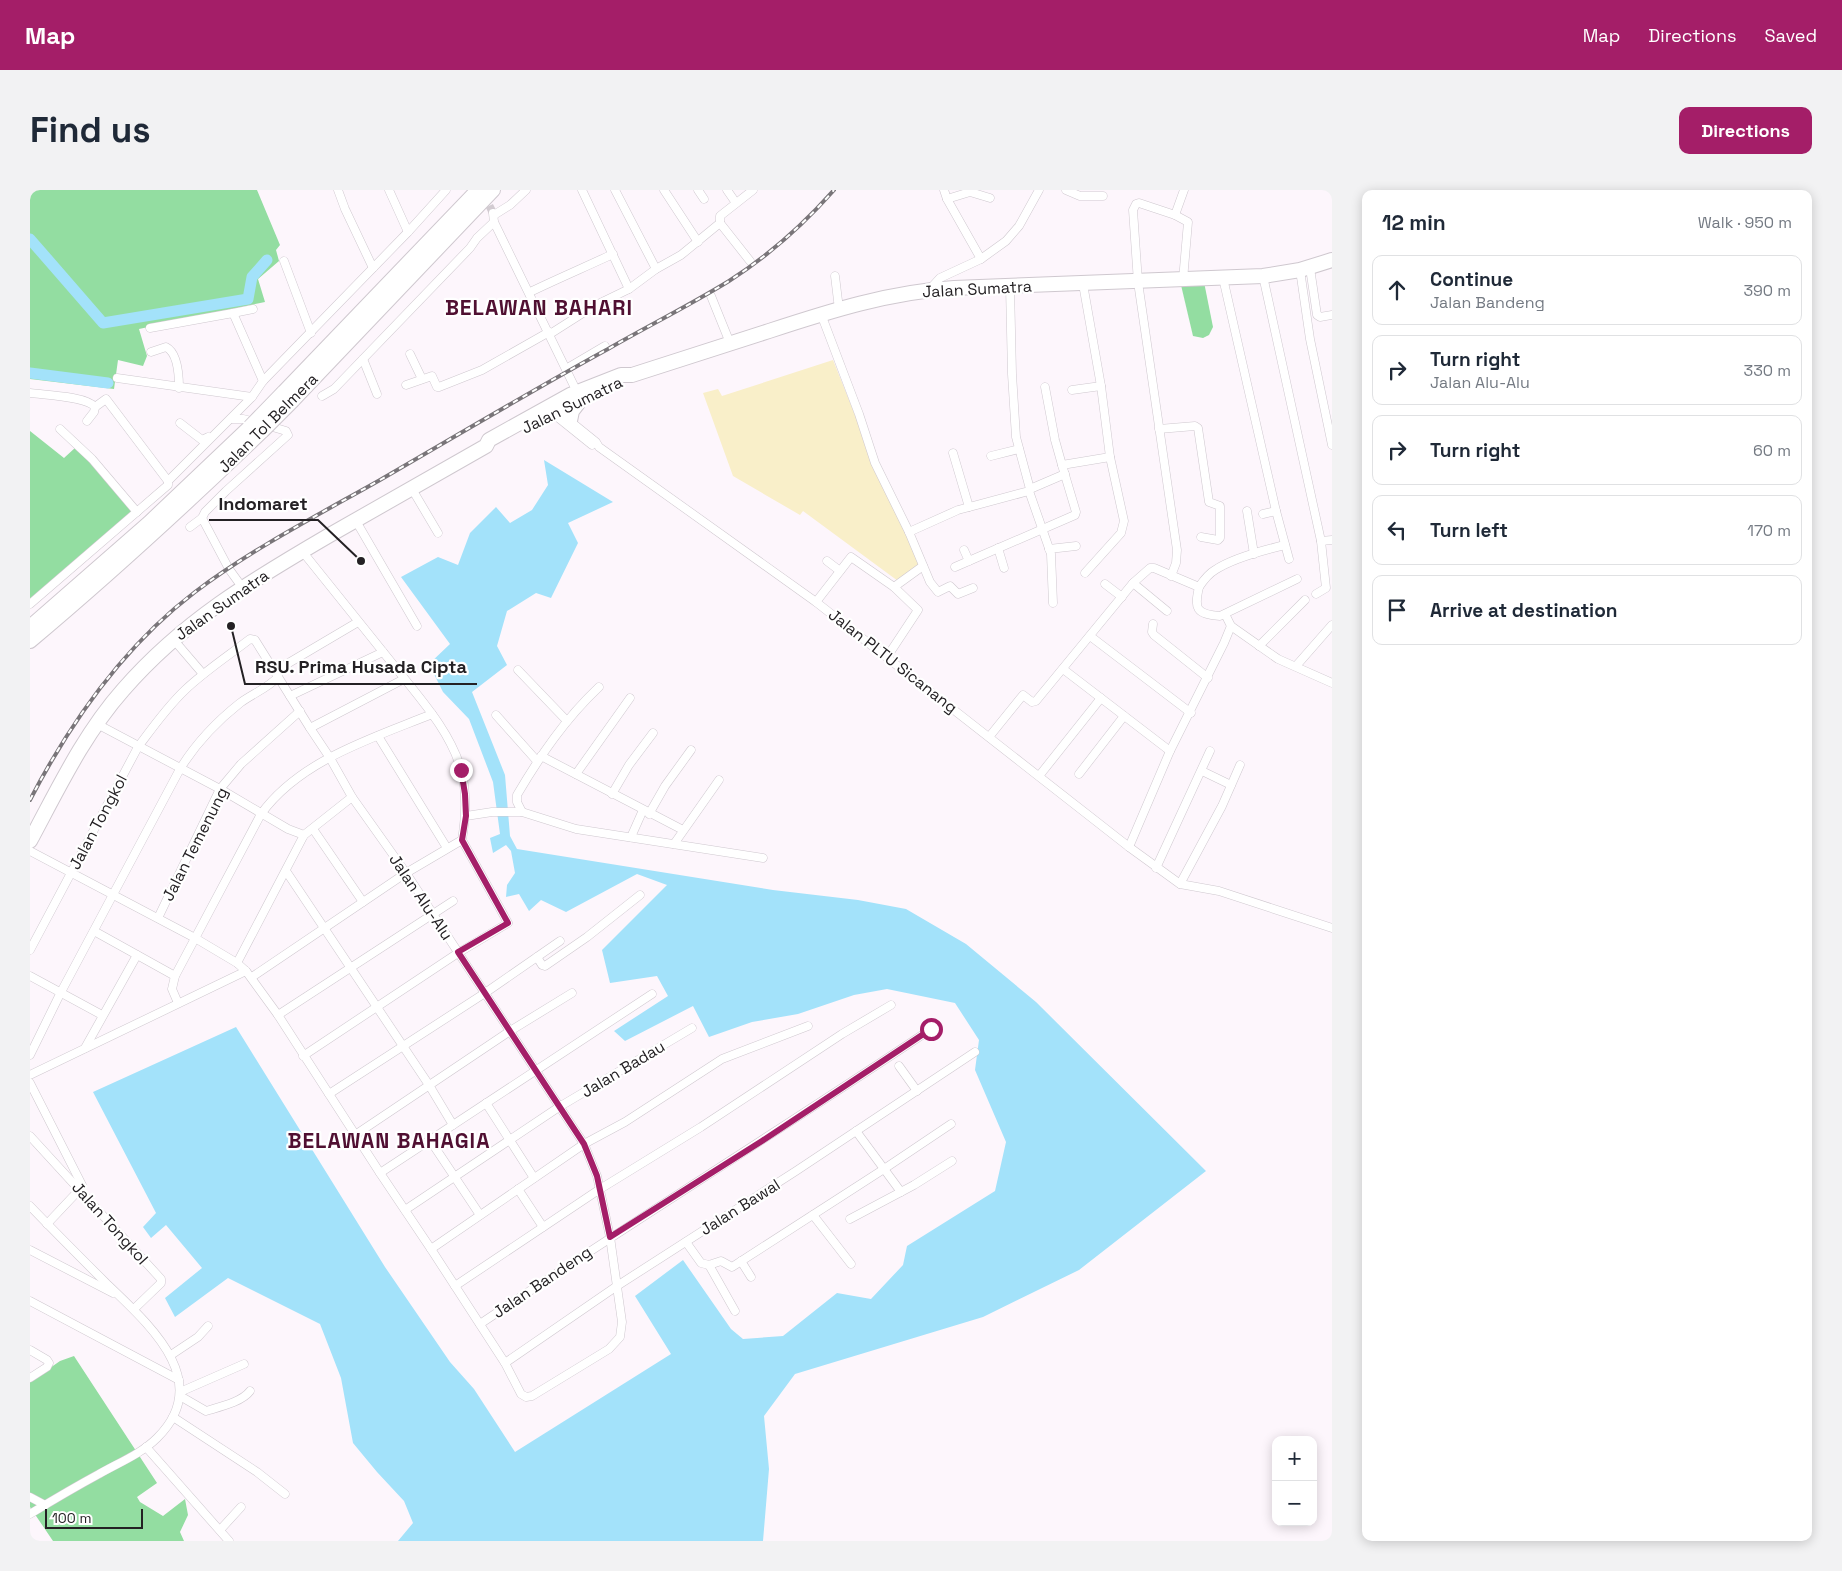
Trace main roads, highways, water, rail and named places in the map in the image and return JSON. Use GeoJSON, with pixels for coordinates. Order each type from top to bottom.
{"type":"FeatureCollection","features":[{"type":"Feature","properties":{"kind":"highway","name":"Jalan Tol Belmera"},"geometry":{"type":"LineString","coordinates":[[288,397],[478,190]]}},
{"type":"Feature","properties":{"kind":"highway","name":"Jalan Tol Belmera"},"geometry":{"type":"LineString","coordinates":[[30,641],[90,591],[153,534],[493,190]]}},
{"type":"Feature","properties":{"kind":"highway","name":"Jalan Sumatra"},"geometry":{"type":"LineString","coordinates":[[30,841],[79,752],[97,724],[122,690],[173,639],[242,587],[486,446],[492,446],[554,407],[580,395],[622,381],[632,375],[730,343],[821,314],[881,298],[929,290],[1263,276],[1305,269],[1332,260]]}},
{"type":"Feature","properties":{"kind":"highway"},"geometry":{"type":"LineString","coordinates":[[570,421],[572,411],[580,395]]}},
{"type":"Feature","properties":{"kind":"highway","name":"Jalan Tol Belmera"},"geometry":{"type":"LineString","coordinates":[[30,627],[256,429]]}},
{"type":"Feature","properties":{"kind":"water"},"geometry":{"type":"Polygon","coordinates":[[[544,460],[613,502],[568,523],[578,543],[551,598],[536,593],[507,611],[497,646],[507,665],[472,692],[505,775],[510,836],[517,849],[773,890],[858,900],[906,909],[966,944],[1036,1002],[1206,1171],[1079,1270],[983,1317],[795,1374],[764,1416],[769,1469],[763,1541],[398,1541],[413,1523],[404,1501],[353,1443],[341,1378],[320,1324],[228,1278],[175,1317],[165,1298],[202,1268],[166,1225],[151,1238],[143,1227],[156,1213],[93,1092],[236,1027],[385,1267],[450,1362],[474,1389],[515,1452],[671,1354],[635,1296],[683,1260],[731,1329],[743,1339],[783,1336],[837,1293],[871,1299],[903,1265],[907,1246],[995,1191],[1006,1142],[975,1070],[979,1040],[955,1003],[887,989],[854,995],[798,1014],[752,1022],[709,1037],[693,1006],[625,1041],[614,1031],[668,996],[657,976],[610,983],[602,950],[667,885],[637,874],[566,912],[541,900],[529,911],[519,894],[506,897],[507,885],[515,873],[511,851],[506,845],[493,853],[490,838],[500,834],[493,782],[469,719],[443,692],[429,664],[450,644],[401,577],[438,557],[458,565],[470,533],[496,507],[510,523],[532,510],[548,485],[544,460]]]}},
{"type":"Feature","properties":{"kind":"waterway"},"geometry":{"type":"LineString","coordinates":[[30,239],[103,323],[248,299],[252,277],[267,260]]}},
{"type":"Feature","properties":{"kind":"waterway"},"geometry":{"type":"LineString","coordinates":[[30,373],[108,383]]}},
{"type":"Feature","properties":{"kind":"tunnel"},"geometry":{"type":"LineString","coordinates":[[484,195],[493,213]]}},
{"type":"Feature","properties":{"kind":"railway"},"geometry":{"type":"LineString","coordinates":[[30,800],[63,742],[101,687],[145,636],[195,592],[239,561],[286,533],[729,281],[785,239],[834,190]]}},
{"type":"Feature","properties":{"kind":"place","name":"Indomaret"},"geometry":{"type":"Point","coordinates":[361,561]}},
{"type":"Feature","properties":{"kind":"place","name":"RSU. Prima Husada Cipta"},"geometry":{"type":"Point","coordinates":[231,626]}},
{"type":"Feature","properties":{"kind":"district","name":"BELAWAN BAHARI"},"geometry":{"type":"Point","coordinates":[539,307]}},
{"type":"Feature","properties":{"kind":"district","name":"BELAWAN BAHAGIA"},"geometry":{"type":"Point","coordinates":[389,1140]}}]}
